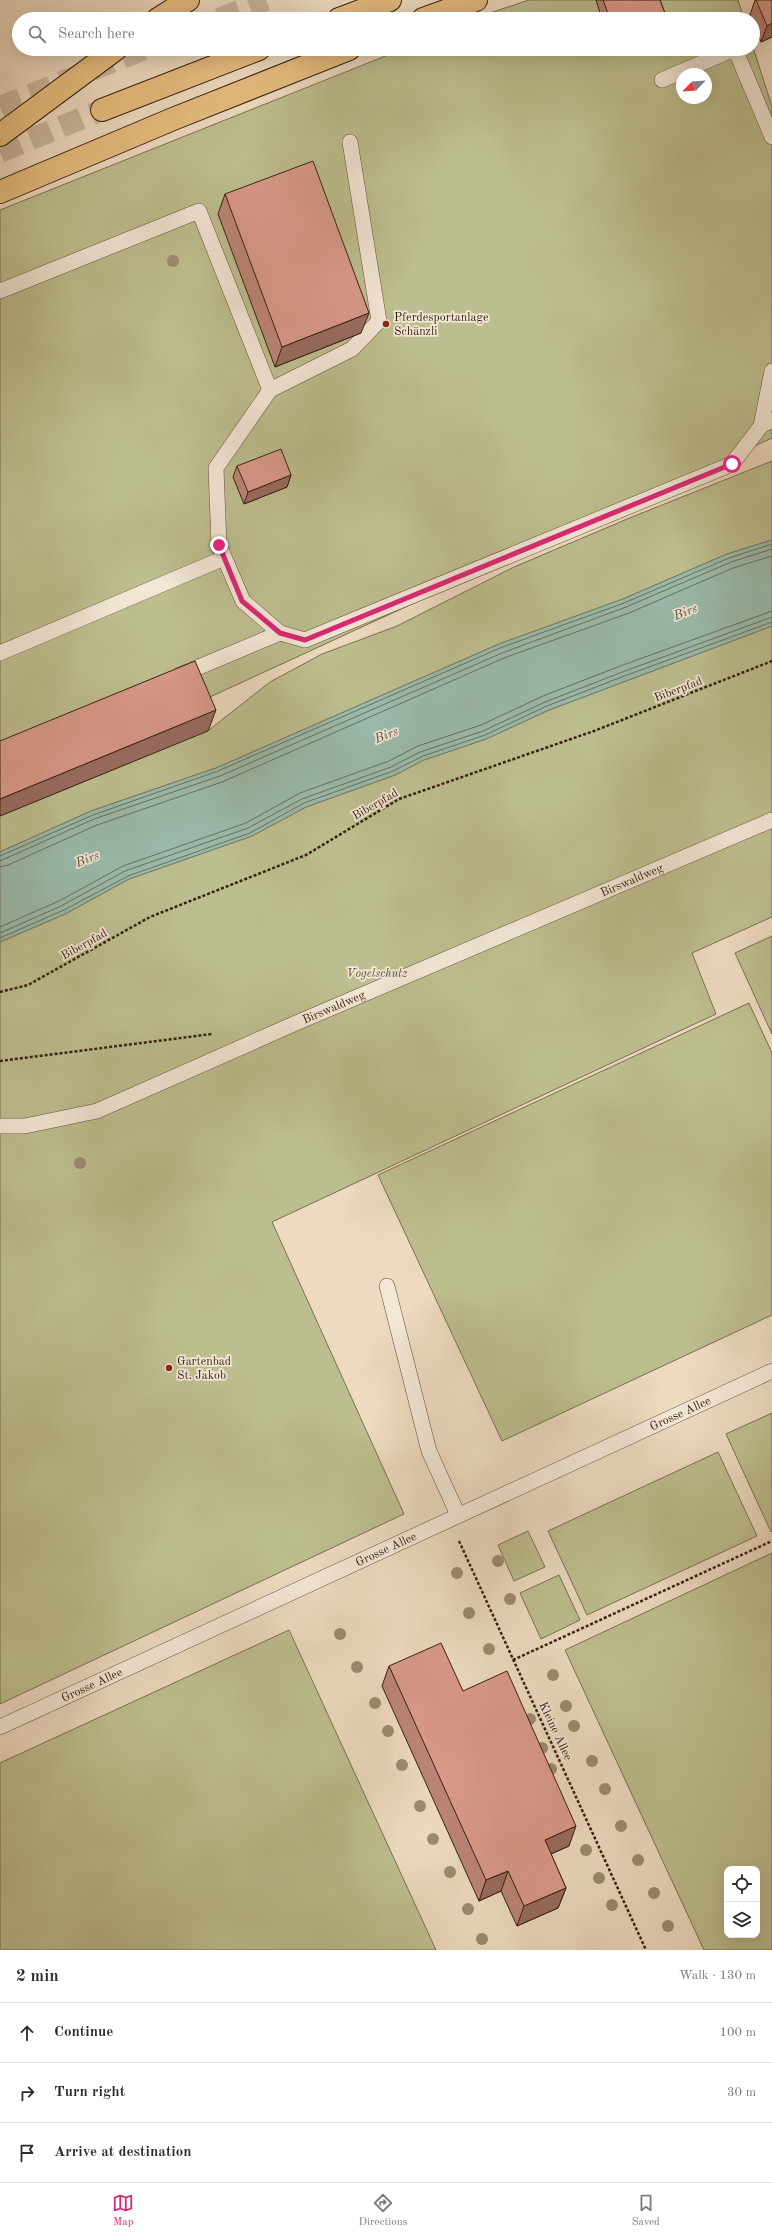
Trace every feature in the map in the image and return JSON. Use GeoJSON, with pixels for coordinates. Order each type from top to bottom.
{"type":"FeatureCollection","features":[{"type":"Feature","properties":{"kind":"highway"},"geometry":{"type":"LineString","coordinates":[[169,12],[188,0]]}},
{"type":"Feature","properties":{"kind":"highway"},"geometry":{"type":"LineString","coordinates":[[358,12],[390,0]]}},
{"type":"Feature","properties":{"kind":"highway"},"geometry":{"type":"LineString","coordinates":[[443,12],[476,0]]}},
{"type":"Feature","properties":{"kind":"highway"},"geometry":{"type":"LineString","coordinates":[[0,135],[107,56]]}},
{"type":"Feature","properties":{"kind":"highway"},"geometry":{"type":"LineString","coordinates":[[102,110],[241,56]]}},
{"type":"Feature","properties":{"kind":"highway"},"geometry":{"type":"LineString","coordinates":[[0,192],[174,119],[332,56]]}},
{"type":"Feature","properties":{"kind":"lane"},"geometry":{"type":"LineString","coordinates":[[662,80],[718,56]]}},
{"type":"Feature","properties":{"kind":"lane"},"geometry":{"type":"LineString","coordinates":[[737,56],[772,138]]}},
{"type":"Feature","properties":{"kind":"lane"},"geometry":{"type":"LineString","coordinates":[[350,142],[379,321],[352,349],[270,390],[216,468],[219,545],[224,558],[242,601],[280,633],[305,640],[732,464],[766,423],[772,371]]}},
{"type":"Feature","properties":{"kind":"lane"},"geometry":{"type":"LineString","coordinates":[[0,291],[198,211],[270,390]]}},
{"type":"Feature","properties":{"kind":"lane"},"geometry":{"type":"LineString","coordinates":[[0,653],[224,558]]}},
{"type":"Feature","properties":{"kind":"lane"},"geometry":{"type":"LineString","coordinates":[[170,679],[280,633]]}},
{"type":"Feature","properties":{"kind":"lane","name":"Birswaldweg"},"geometry":{"type":"LineString","coordinates":[[0,1126],[26,1126],[96,1111],[296,1022],[772,820]]}},
{"type":"Feature","properties":{"kind":"lane"},"geometry":{"type":"LineString","coordinates":[[387,1286],[429,1451],[454,1518]]}},
{"type":"Feature","properties":{"kind":"lane","name":"Grosse Allee"},"geometry":{"type":"LineString","coordinates":[[0,1727],[772,1371]]}},
{"type":"Feature","properties":{"kind":"path","name":"Biberpfad"},"geometry":{"type":"LineString","coordinates":[[0,992],[28,985],[150,918],[306,855],[399,799],[594,731],[772,661]]}},
{"type":"Feature","properties":{"kind":"path"},"geometry":{"type":"LineString","coordinates":[[0,1061],[218,1033]]}},
{"type":"Feature","properties":{"kind":"path","name":"Kleine Allee"},"geometry":{"type":"LineString","coordinates":[[454,1518],[514,1660],[646,1950]]}},
{"type":"Feature","properties":{"kind":"path"},"geometry":{"type":"LineString","coordinates":[[514,1660],[772,1541]]}},
{"type":"Feature","properties":{"kind":"green space"},"geometry":{"type":"Polygon","coordinates":[[[529,0],[738,0],[742,12],[493,12],[529,0]]]}},
{"type":"Feature","properties":{"kind":"green space","name":"Pferdesportanlage Schänzli"},"geometry":{"type":"Polygon","coordinates":[[[385,56],[756,56],[772,107],[772,438],[197,703],[209,730],[270,682],[322,654],[397,626],[514,567],[632,517],[772,461],[772,540],[727,554],[623,599],[499,644],[216,768],[91,811],[0,852],[0,816],[131,762],[0,815],[0,210],[385,56]]]}},
{"type":"Feature","properties":{"kind":"green space","name":"Vogelschutz"},"geometry":{"type":"Polygon","coordinates":[[[772,626],[772,917],[692,953],[716,1014],[272,1222],[404,1514],[0,1704],[0,942],[65,914],[129,879],[252,836],[306,807],[395,775],[424,760],[486,739],[549,710],[772,626]]]}},
{"type":"Feature","properties":{"kind":"green space"},"geometry":{"type":"Polygon","coordinates":[[[772,936],[772,1034],[735,953],[772,936]]]}},
{"type":"Feature","properties":{"kind":"green space"},"geometry":{"type":"Polygon","coordinates":[[[749,1003],[772,1053],[772,1315],[502,1441],[378,1175],[749,1003]]]}},
{"type":"Feature","properties":{"kind":"green space"},"geometry":{"type":"Polygon","coordinates":[[[772,1413],[772,1531],[771,1532],[726,1434],[772,1413]]]}},
{"type":"Feature","properties":{"kind":"green space"},"geometry":{"type":"Polygon","coordinates":[[[718,1452],[757,1536],[587,1615],[548,1531],[718,1452]]]}},
{"type":"Feature","properties":{"kind":"green space"},"geometry":{"type":"Polygon","coordinates":[[[528,1531],[545,1567],[514,1581],[498,1545],[528,1531]]]}},
{"type":"Feature","properties":{"kind":"green space"},"geometry":{"type":"Polygon","coordinates":[[[772,1553],[772,1950],[704,1950],[565,1650],[772,1553]]]}},
{"type":"Feature","properties":{"kind":"green space"},"geometry":{"type":"Polygon","coordinates":[[[559,1575],[580,1620],[541,1639],[520,1593],[559,1575]]]}},
{"type":"Feature","properties":{"kind":"green space"},"geometry":{"type":"Polygon","coordinates":[[[289,1630],[436,1950],[0,1950],[0,1763],[289,1630]]]}},
{"type":"Feature","properties":{"kind":"water","name":"Birs"},"geometry":{"type":"Polygon","coordinates":[[[772,540],[772,626],[549,710],[486,739],[424,760],[395,775],[306,807],[252,836],[129,879],[65,914],[0,942],[0,852],[91,811],[216,768],[499,644],[623,599],[727,554],[772,540]]]}},
{"type":"Feature","properties":{"kind":"building"},"geometry":{"type":"Polygon","coordinates":[[[603,0],[660,0],[664,12],[607,12],[603,0]]]}},
{"type":"Feature","properties":{"kind":"building"},"geometry":{"type":"Polygon","coordinates":[[[756,0],[772,0],[772,23],[767,26],[756,0]]]}},
{"type":"Feature","properties":{"kind":"building"},"geometry":{"type":"Polygon","coordinates":[[[313,161],[369,313],[282,347],[225,194],[313,161]]]}},
{"type":"Feature","properties":{"kind":"building"},"geometry":{"type":"Polygon","coordinates":[[[281,449],[291,475],[248,492],[237,466],[281,449]]]}},
{"type":"Feature","properties":{"kind":"building"},"geometry":{"type":"Polygon","coordinates":[[[195,661],[216,710],[0,799],[0,741],[195,661]]]}},
{"type":"Feature","properties":{"kind":"building"},"geometry":{"type":"Polygon","coordinates":[[[441,1643],[463,1691],[507,1671],[576,1826],[545,1840],[566,1888],[524,1906],[508,1871],[486,1880],[389,1666],[441,1643]]]}},
{"type":"Feature","properties":{"kind":"tunnel"},"geometry":{"type":"LineString","coordinates":[[236,12],[266,0]]}},
{"type":"Feature","properties":{"kind":"tunnel"},"geometry":{"type":"LineString","coordinates":[[0,107],[127,56]]}},
{"type":"Feature","properties":{"kind":"tunnel"},"geometry":{"type":"LineString","coordinates":[[0,152],[102,110]]}},
{"type":"Feature","properties":{"kind":"place","name":"Pferdesportanlage Schänzli"},"geometry":{"type":"Point","coordinates":[386,324]}},
{"type":"Feature","properties":{"kind":"place","name":"Gartenbad St. Jakob"},"geometry":{"type":"Point","coordinates":[169,1368]}},
{"type":"Feature","properties":{"kind":"route"},"geometry":{"type":"LineString","coordinates":[[219,545],[242,601],[280,633],[305,640],[732,464]]}}]}
